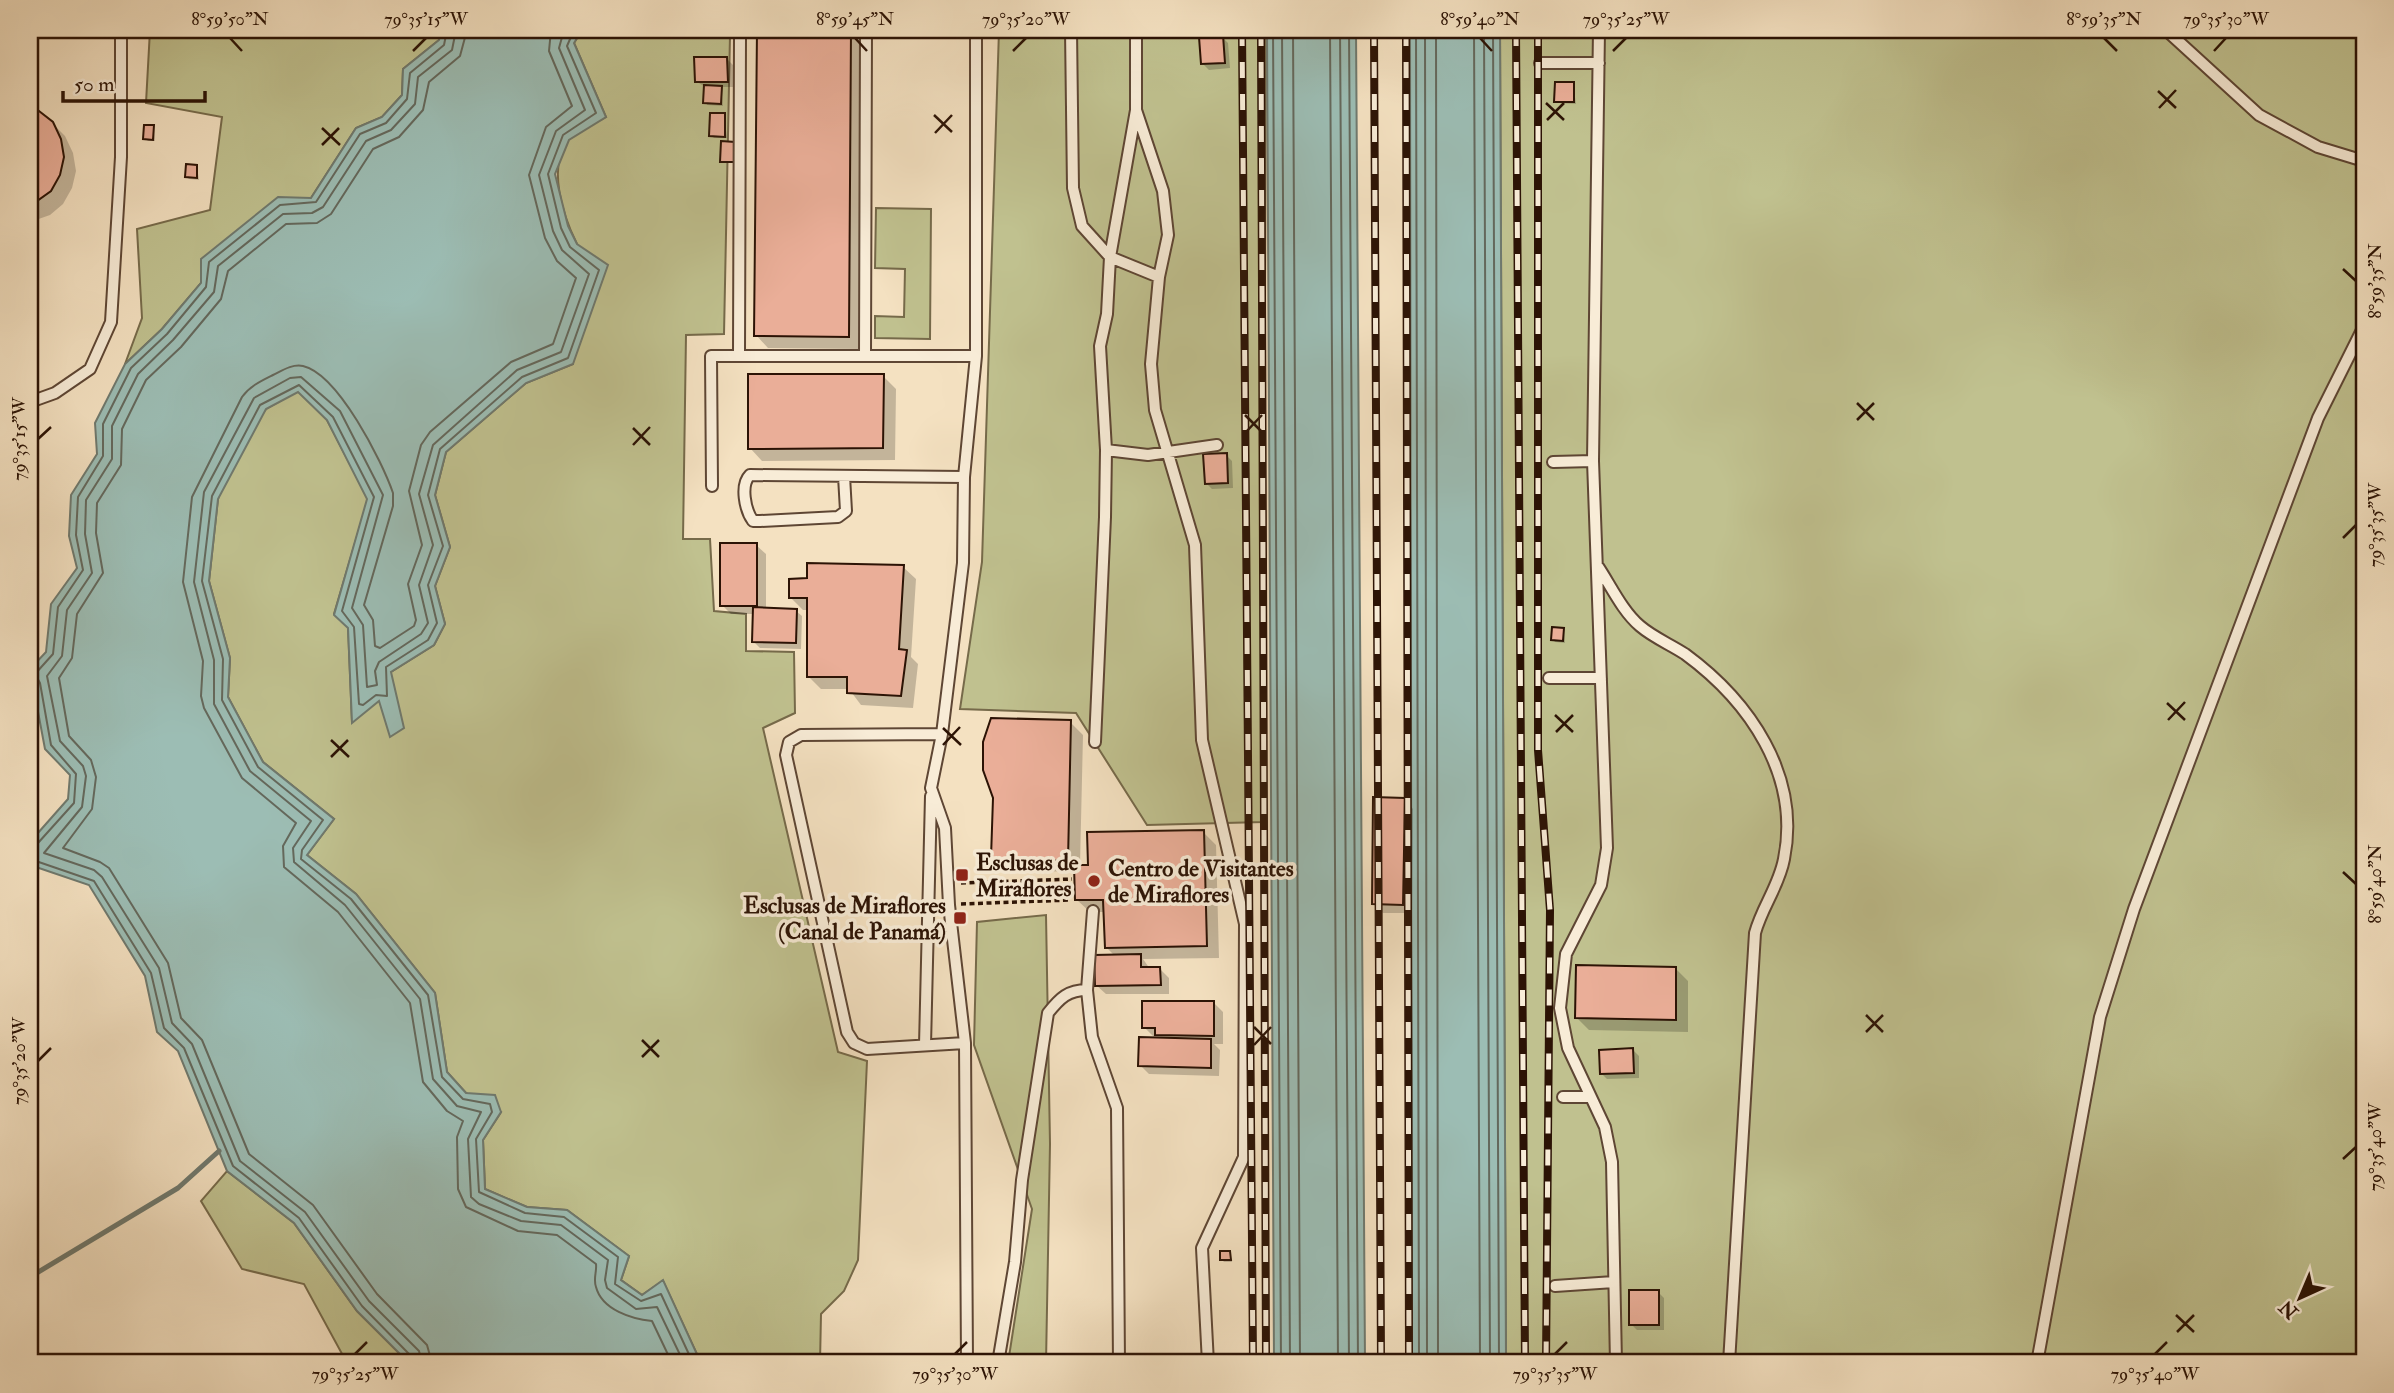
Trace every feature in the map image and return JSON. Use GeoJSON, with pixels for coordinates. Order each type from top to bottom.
{"type":"FeatureCollection","features":[{"type":"Feature","properties":{"kind":"lane"},"geometry":{"type":"LineString","coordinates":[[30,402],[55,393],[90,369],[111,322],[121,157],[121,30]]}},
{"type":"Feature","properties":{"kind":"lane"},"geometry":{"type":"LineString","coordinates":[[739,356],[740,36],[745,30]]}},
{"type":"Feature","properties":{"kind":"lane"},"geometry":{"type":"LineString","coordinates":[[865,356],[866,30]]}},
{"type":"Feature","properties":{"kind":"lane"},"geometry":{"type":"LineString","coordinates":[[925,1045],[931,788],[942,734],[963,563],[964,477],[976,356],[976,30]]}},
{"type":"Feature","properties":{"kind":"lane"},"geometry":{"type":"LineString","coordinates":[[1071,30],[1073,188],[1082,226],[1110,257],[1159,277]]}},
{"type":"Feature","properties":{"kind":"lane"},"geometry":{"type":"LineString","coordinates":[[1095,742],[1106,450],[1100,346],[1107,314],[1110,257],[1136,110],[1136,30]]}},
{"type":"Feature","properties":{"kind":"lane"},"geometry":{"type":"LineString","coordinates":[[1598,30],[1593,461],[1606,866],[1593,904],[1571,938],[1566,954],[1560,1008],[1568,1048],[1605,1127],[1612,1162],[1616,1363]]}},
{"type":"Feature","properties":{"kind":"lane"},"geometry":{"type":"LineString","coordinates":[[2166,30],[2259,115],[2318,147],[2364,161]]}},
{"type":"Feature","properties":{"kind":"lane"},"geometry":{"type":"LineString","coordinates":[[1540,63],[1599,63]]}},
{"type":"Feature","properties":{"kind":"lane"},"geometry":{"type":"LineString","coordinates":[[1136,110],[1163,191],[1168,235],[1159,277],[1151,364],[1155,410],[1195,545],[1202,740],[1245,924],[1244,1157],[1202,1248],[1208,1363]]}},
{"type":"Feature","properties":{"kind":"lane"},"geometry":{"type":"LineString","coordinates":[[2037,1363],[2100,1017],[2134,909],[2318,418],[2364,327]]}},
{"type":"Feature","properties":{"kind":"lane"},"geometry":{"type":"LineString","coordinates":[[712,486],[711,356],[976,356]]}},
{"type":"Feature","properties":{"kind":"lane"},"geometry":{"type":"LineString","coordinates":[[1106,450],[1148,456],[1217,445]]}},
{"type":"Feature","properties":{"kind":"lane"},"geometry":{"type":"LineString","coordinates":[[1553,463],[1593,461]]}},
{"type":"Feature","properties":{"kind":"lane"},"geometry":{"type":"LineString","coordinates":[[844,476],[846,512],[838,517],[753,521],[749,514],[744,485],[750,475],[964,477]]}},
{"type":"Feature","properties":{"kind":"lane"},"geometry":{"type":"LineString","coordinates":[[1595,563],[1637,623],[1702,668],[1735,698],[1752,719],[1773,759],[1785,803],[1784,857],[1776,886],[1755,933],[1729,1363]]}},
{"type":"Feature","properties":{"kind":"lane"},"geometry":{"type":"LineString","coordinates":[[1549,678],[1601,678]]}},
{"type":"Feature","properties":{"kind":"lane"},"geometry":{"type":"LineString","coordinates":[[942,734],[801,735],[789,742],[786,755],[847,1032],[855,1043],[867,1049],[965,1042]]}},
{"type":"Feature","properties":{"kind":"lane"},"geometry":{"type":"LineString","coordinates":[[931,788],[944,828],[949,905],[965,1042],[967,1363]]}},
{"type":"Feature","properties":{"kind":"lane"},"geometry":{"type":"LineString","coordinates":[[1093,911],[1087,990],[1095,1051],[1116,1108],[1119,1363]]}},
{"type":"Feature","properties":{"kind":"lane"},"geometry":{"type":"LineString","coordinates":[[998,1363],[1016,1262],[1022,1180],[1048,1013],[1058,1000],[1072,990],[1087,990]]}},
{"type":"Feature","properties":{"kind":"lane"},"geometry":{"type":"LineString","coordinates":[[1563,1097],[1590,1097]]}},
{"type":"Feature","properties":{"kind":"lane"},"geometry":{"type":"LineString","coordinates":[[1555,1286],[1614,1282]]}},
{"type":"Feature","properties":{"kind":"path"},"geometry":{"type":"LineString","coordinates":[[949,883],[1072,878]]}},
{"type":"Feature","properties":{"kind":"path"},"geometry":{"type":"LineString","coordinates":[[949,905],[1071,900]]}},
{"type":"Feature","properties":{"kind":"green space"},"geometry":{"type":"Polygon","coordinates":[[[150,30],[441,30],[439,40],[403,69],[402,95],[382,117],[356,128],[311,198],[201,283],[162,329],[125,364],[142,318],[137,229],[210,210],[222,117],[146,103],[150,30]]]}},
{"type":"Feature","properties":{"kind":"green space"},"geometry":{"type":"Polygon","coordinates":[[[582,30],[734,30],[730,35],[724,334],[686,335],[683,539],[710,539],[714,611],[746,614],[746,651],[794,652],[795,713],[763,728],[838,1052],[867,1061],[858,1260],[844,1291],[821,1314],[820,1363],[701,1363],[663,1281],[642,1295],[621,1280],[629,1256],[567,1210],[527,1207],[485,1189],[483,1140],[501,1112],[466,1093],[447,1072],[435,993],[356,894],[307,855],[334,819],[263,762],[228,697],[230,658],[209,581],[218,499],[234,446],[266,409],[298,391],[327,420],[368,499],[334,614],[348,627],[352,722],[379,700],[391,672],[434,645],[445,624],[435,586],[450,547],[435,495],[446,452],[526,383],[573,364],[577,244],[562,206],[559,164],[562,151],[572,136],[606,117],[574,43],[582,30]]]}},
{"type":"Feature","properties":{"kind":"green space"},"geometry":{"type":"Polygon","coordinates":[[[999,30],[1266,30],[1263,822],[1147,825],[1076,713],[960,709],[982,562],[999,30]]]}},
{"type":"Feature","properties":{"kind":"green space"},"geometry":{"type":"Polygon","coordinates":[[[1500,30],[2364,30],[2364,1363],[1506,1363],[1500,30]]]}},
{"type":"Feature","properties":{"kind":"green space"},"geometry":{"type":"Polygon","coordinates":[[[876,208],[931,209],[930,339],[875,338],[875,316],[904,317],[905,269],[875,268],[876,208]]]}},
{"type":"Feature","properties":{"kind":"green space"},"geometry":{"type":"Polygon","coordinates":[[[1046,915],[1050,1144],[1046,1363],[1008,1363],[1032,1209],[974,1045],[977,922],[1046,915]]]}},
{"type":"Feature","properties":{"kind":"green space"},"geometry":{"type":"Polygon","coordinates":[[[227,1171],[294,1223],[357,1311],[409,1363],[347,1363],[304,1284],[242,1269],[201,1201],[227,1171]]]}},
{"type":"Feature","properties":{"kind":"water"},"geometry":{"type":"Polygon","coordinates":[[[441,30],[582,30],[574,43],[606,117],[569,140],[555,174],[568,226],[577,244],[608,265],[573,364],[526,383],[446,452],[435,495],[450,547],[435,586],[445,624],[434,645],[391,672],[404,728],[390,737],[379,701],[352,723],[348,628],[334,615],[367,499],[327,420],[298,392],[266,409],[218,499],[209,581],[230,658],[228,697],[263,762],[334,819],[307,855],[356,894],[435,993],[447,1072],[466,1093],[495,1095],[501,1112],[483,1140],[485,1189],[527,1207],[567,1210],[629,1256],[621,1280],[642,1295],[663,1280],[701,1363],[409,1363],[357,1311],[294,1223],[227,1171],[178,1051],[157,1032],[145,976],[89,885],[30,865],[30,842],[68,799],[70,775],[45,749],[30,669],[46,652],[51,604],[77,568],[69,536],[71,495],[97,454],[95,423],[125,364],[162,329],[201,283],[201,259],[278,197],[311,198],[356,128],[382,117],[402,95],[403,69],[439,40],[441,30]]]}},
{"type":"Feature","properties":{"kind":"water"},"geometry":{"type":"Polygon","coordinates":[[[1267,30],[1356,30],[1365,1363],[1274,1363],[1267,30]]]}},
{"type":"Feature","properties":{"kind":"water"},"geometry":{"type":"Polygon","coordinates":[[[1410,30],[1500,30],[1506,1363],[1412,1363],[1410,30]]]}},
{"type":"Feature","properties":{"kind":"building"},"geometry":{"type":"Polygon","coordinates":[[[757,30],[851,30],[849,337],[754,336],[757,30]]]}},
{"type":"Feature","properties":{"kind":"building"},"geometry":{"type":"Polygon","coordinates":[[[1223,35],[1225,63],[1201,64],[1199,37],[1223,35]]]}},
{"type":"Feature","properties":{"kind":"building"},"geometry":{"type":"Polygon","coordinates":[[[694,57],[727,57],[728,82],[695,82],[694,57]]]}},
{"type":"Feature","properties":{"kind":"building"},"geometry":{"type":"Polygon","coordinates":[[[1555,82],[1574,82],[1574,102],[1554,102],[1555,82]]]}},
{"type":"Feature","properties":{"kind":"building"},"geometry":{"type":"Polygon","coordinates":[[[704,85],[722,86],[721,104],[703,103],[704,85]]]}},
{"type":"Feature","properties":{"kind":"building"},"geometry":{"type":"Polygon","coordinates":[[[30,104],[53,122],[61,139],[64,157],[60,175],[51,191],[30,206],[30,104]]]}},
{"type":"Feature","properties":{"kind":"building"},"geometry":{"type":"Polygon","coordinates":[[[710,113],[725,113],[725,137],[709,136],[710,113]]]}},
{"type":"Feature","properties":{"kind":"building"},"geometry":{"type":"Polygon","coordinates":[[[144,125],[154,125],[153,140],[143,139],[144,125]]]}},
{"type":"Feature","properties":{"kind":"building"},"geometry":{"type":"Polygon","coordinates":[[[721,141],[735,142],[735,162],[720,162],[721,141]]]}},
{"type":"Feature","properties":{"kind":"building"},"geometry":{"type":"Polygon","coordinates":[[[186,164],[197,165],[197,178],[185,177],[186,164]]]}},
{"type":"Feature","properties":{"kind":"building"},"geometry":{"type":"Polygon","coordinates":[[[748,374],[884,374],[883,448],[748,449],[748,374]]]}},
{"type":"Feature","properties":{"kind":"building"},"geometry":{"type":"Polygon","coordinates":[[[1227,453],[1228,483],[1205,484],[1203,454],[1227,453]]]}},
{"type":"Feature","properties":{"kind":"building"},"geometry":{"type":"Polygon","coordinates":[[[720,543],[757,543],[757,606],[720,606],[720,543]]]}},
{"type":"Feature","properties":{"kind":"building"},"geometry":{"type":"Polygon","coordinates":[[[807,563],[904,565],[899,649],[907,650],[901,696],[847,693],[847,677],[807,677],[807,598],[789,598],[789,579],[807,578],[807,563]]]}},
{"type":"Feature","properties":{"kind":"building"},"geometry":{"type":"Polygon","coordinates":[[[753,607],[797,609],[796,643],[752,642],[753,607]]]}},
{"type":"Feature","properties":{"kind":"building"},"geometry":{"type":"Polygon","coordinates":[[[1552,627],[1564,628],[1563,641],[1551,640],[1552,627]]]}},
{"type":"Feature","properties":{"kind":"building"},"geometry":{"type":"Polygon","coordinates":[[[991,718],[1071,720],[1068,861],[991,858],[993,798],[983,770],[983,742],[991,718]]]}},
{"type":"Feature","properties":{"kind":"building"},"geometry":{"type":"Polygon","coordinates":[[[1373,797],[1405,798],[1403,905],[1372,904],[1373,797]]]}},
{"type":"Feature","properties":{"kind":"building"},"geometry":{"type":"Polygon","coordinates":[[[1204,830],[1207,946],[1105,948],[1103,900],[1075,900],[1074,865],[1088,865],[1087,832],[1204,830]]]}},
{"type":"Feature","properties":{"kind":"building"},"geometry":{"type":"Polygon","coordinates":[[[1141,954],[1141,967],[1160,967],[1161,985],[1095,986],[1094,955],[1141,954]]]}},
{"type":"Feature","properties":{"kind":"building"},"geometry":{"type":"Polygon","coordinates":[[[1576,965],[1676,967],[1676,1020],[1575,1018],[1576,965]]]}},
{"type":"Feature","properties":{"kind":"building"},"geometry":{"type":"Polygon","coordinates":[[[1142,1001],[1214,1001],[1214,1036],[1155,1035],[1155,1028],[1142,1028],[1142,1001]]]}},
{"type":"Feature","properties":{"kind":"building"},"geometry":{"type":"Polygon","coordinates":[[[1139,1037],[1211,1039],[1211,1068],[1138,1066],[1139,1037]]]}},
{"type":"Feature","properties":{"kind":"building"},"geometry":{"type":"Polygon","coordinates":[[[1633,1048],[1634,1073],[1600,1074],[1599,1050],[1633,1048]]]}},
{"type":"Feature","properties":{"kind":"building"},"geometry":{"type":"Polygon","coordinates":[[[1220,1251],[1230,1251],[1231,1260],[1220,1260],[1220,1251]]]}},
{"type":"Feature","properties":{"kind":"building"},"geometry":{"type":"Polygon","coordinates":[[[1629,1290],[1659,1290],[1659,1325],[1629,1325],[1629,1290]]]}},
{"type":"Feature","properties":{"kind":"waterway"},"geometry":{"type":"LineString","coordinates":[[30,1277],[178,1188],[219,1151]]}},
{"type":"Feature","properties":{"kind":"railway"},"geometry":{"type":"LineString","coordinates":[[1242,30],[1253,1363]]}},
{"type":"Feature","properties":{"kind":"railway"},"geometry":{"type":"LineString","coordinates":[[1261,30],[1266,1363]]}},
{"type":"Feature","properties":{"kind":"railway"},"geometry":{"type":"LineString","coordinates":[[1374,30],[1381,1363]]}},
{"type":"Feature","properties":{"kind":"railway"},"geometry":{"type":"LineString","coordinates":[[1406,30],[1409,1363]]}},
{"type":"Feature","properties":{"kind":"railway"},"geometry":{"type":"LineString","coordinates":[[1516,30],[1525,1363]]}},
{"type":"Feature","properties":{"kind":"railway"},"geometry":{"type":"LineString","coordinates":[[1538,30],[1538,750],[1550,910],[1546,1363]]}},
{"type":"Feature","properties":{"kind":"place","name":"Esclusas de Miraflores"},"geometry":{"type":"Point","coordinates":[962,875]}},
{"type":"Feature","properties":{"kind":"place","name":"Centro de Visitantes de Miraflores"},"geometry":{"type":"Point","coordinates":[1094,881]}},
{"type":"Feature","properties":{"kind":"place","name":"Esclusas de Miraflores (Canal de Panamá)"},"geometry":{"type":"Point","coordinates":[960,918]}}]}
